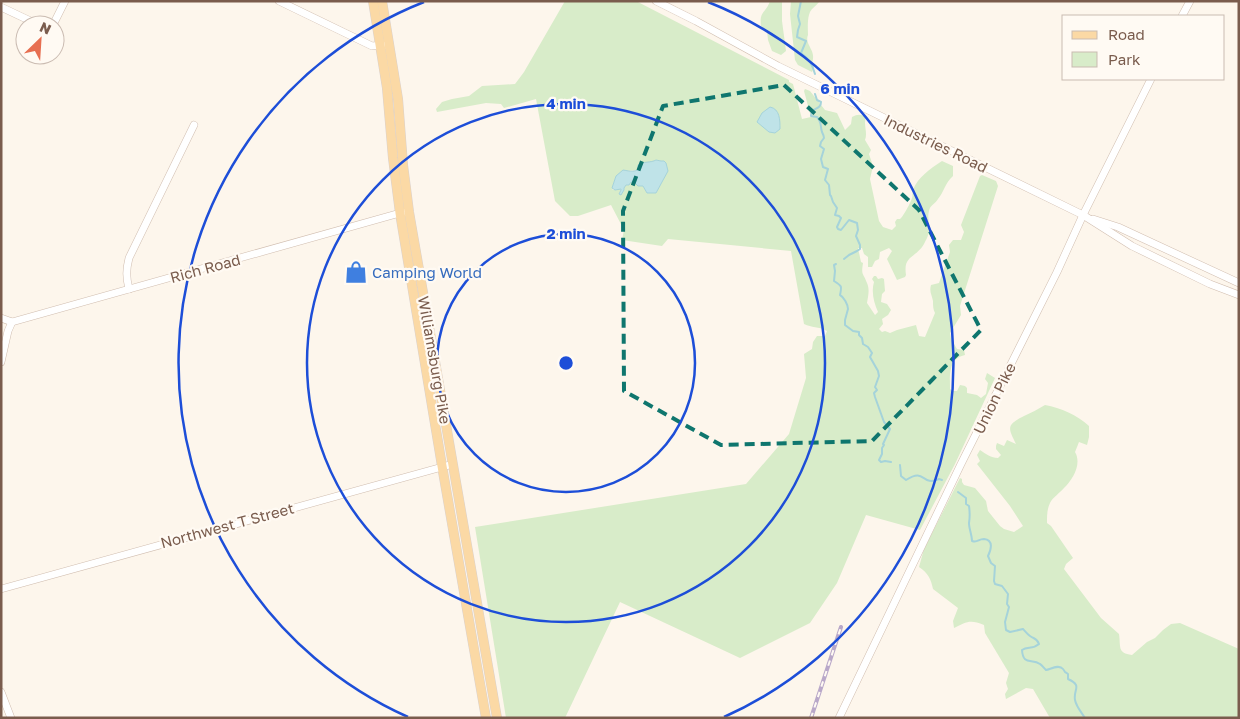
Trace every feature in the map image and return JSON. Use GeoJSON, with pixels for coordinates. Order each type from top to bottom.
{"type":"FeatureCollection","features":[{"type":"Feature","properties":{"kind":"main road","name":"Williamsburg Pike"},"geometry":{"type":"LineString","coordinates":[[373,1],[384,45]]}},
{"type":"Feature","properties":{"kind":"main road","name":"Williamsburg Pike"},"geometry":{"type":"LineString","coordinates":[[382,1],[393,158],[453,464],[497,718]]}},
{"type":"Feature","properties":{"kind":"main road","name":"Williamsburg Pike"},"geometry":{"type":"LineString","coordinates":[[405,213],[442,466],[486,718]]}},
{"type":"Feature","properties":{"kind":"street"},"geometry":{"type":"LineString","coordinates":[[59,15],[65,1]]}},
{"type":"Feature","properties":{"kind":"street"},"geometry":{"type":"LineString","coordinates":[[279,1],[372,46],[384,45]]}},
{"type":"Feature","properties":{"kind":"street","name":"Industries Road"},"geometry":{"type":"LineString","coordinates":[[656,1],[778,66],[1083,215],[1132,246],[1210,284],[1239,295]]}},
{"type":"Feature","properties":{"kind":"street"},"geometry":{"type":"LineString","coordinates":[[1183,15],[1190,1]]}},
{"type":"Feature","properties":{"kind":"street"},"geometry":{"type":"LineString","coordinates":[[1,7],[17,15]]}},
{"type":"Feature","properties":{"kind":"street","name":"Union Pike"},"geometry":{"type":"LineString","coordinates":[[839,718],[1150,80]]}},
{"type":"Feature","properties":{"kind":"street"},"geometry":{"type":"LineString","coordinates":[[129,289],[126,267],[194,125]]}},
{"type":"Feature","properties":{"kind":"street","name":"Rich Road"},"geometry":{"type":"LineString","coordinates":[[12,322],[405,213]]}},
{"type":"Feature","properties":{"kind":"street","name":"Industries Road"},"geometry":{"type":"LineString","coordinates":[[1083,215],[1118,227],[1239,283]]}},
{"type":"Feature","properties":{"kind":"street"},"geometry":{"type":"LineString","coordinates":[[1,318],[12,322],[1,362]]}},
{"type":"Feature","properties":{"kind":"street","name":"Northwest T Street"},"geometry":{"type":"LineString","coordinates":[[1,588],[453,464]]}},
{"type":"Feature","properties":{"kind":"street"},"geometry":{"type":"LineString","coordinates":[[1,692],[10,718]]}},
{"type":"Feature","properties":{"kind":"highlighted area"},"geometry":{"type":"Polygon","coordinates":[[[784,85],[919,210],[981,330],[872,441],[721,445],[624,391],[623,211],[663,106],[784,85]]]}},
{"type":"Feature","properties":{"kind":"green space"},"geometry":{"type":"Polygon","coordinates":[[[565,1],[636,1],[789,80],[793,84],[802,119],[811,117],[805,89],[810,91],[825,110],[837,113],[845,130],[851,124],[852,117],[862,115],[866,117],[865,140],[871,150],[869,154],[873,166],[870,179],[879,221],[883,227],[892,230],[896,226],[895,222],[905,213],[910,203],[915,185],[933,167],[942,161],[953,166],[953,176],[937,201],[931,206],[928,216],[929,232],[924,244],[908,260],[905,277],[897,280],[887,259],[892,251],[889,248],[880,252],[879,259],[875,261],[872,267],[868,267],[868,257],[864,254],[862,248],[858,248],[861,262],[863,263],[862,272],[868,288],[867,303],[875,315],[878,312],[873,297],[874,282],[872,279],[876,276],[878,279],[884,279],[885,291],[882,294],[881,302],[887,304],[891,310],[882,319],[883,324],[879,329],[882,332],[890,333],[916,325],[919,336],[925,337],[935,313],[930,292],[931,285],[939,283],[950,252],[949,245],[953,240],[961,240],[964,232],[961,225],[980,176],[982,175],[996,181],[998,186],[960,306],[961,315],[950,333],[957,349],[964,350],[965,355],[955,360],[951,368],[950,389],[957,391],[960,385],[965,386],[967,393],[981,398],[986,394],[988,383],[985,379],[987,373],[995,378],[955,464],[920,530],[866,515],[837,583],[810,623],[740,658],[620,602],[565,718],[506,718],[475,527],[746,484],[789,434],[806,378],[804,354],[812,349],[813,342],[817,336],[825,336],[827,331],[804,324],[791,251],[668,239],[662,246],[622,240],[624,230],[611,205],[578,216],[570,216],[555,201],[536,99],[504,108],[501,104],[486,103],[437,112],[436,109],[442,102],[469,96],[482,86],[515,84],[524,72],[565,1]],[[659,160],[643,163],[638,170],[626,171],[616,176],[613,190],[620,189],[619,194],[631,182],[643,186],[647,193],[656,193],[665,176],[667,167],[659,160]]]}},
{"type":"Feature","properties":{"kind":"green space"},"geometry":{"type":"Polygon","coordinates":[[[770,1],[782,1],[782,21],[786,51],[781,55],[772,51],[767,30],[761,26],[762,15],[770,1]]]}},
{"type":"Feature","properties":{"kind":"green space"},"geometry":{"type":"Polygon","coordinates":[[[791,1],[819,2],[810,12],[808,21],[807,39],[813,55],[812,63],[814,67],[812,72],[798,65],[795,60],[790,14],[791,1]]]}},
{"type":"Feature","properties":{"kind":"green space"},"geometry":{"type":"Polygon","coordinates":[[[1045,405],[1068,412],[1089,426],[1087,445],[1079,442],[1075,452],[1077,457],[1076,471],[1051,501],[1048,510],[1047,523],[1073,558],[1066,564],[1064,569],[1101,618],[1119,634],[1121,649],[1124,653],[1132,655],[1171,624],[1180,623],[1239,649],[1239,718],[1050,718],[1033,689],[1026,688],[1006,699],[1005,694],[1008,689],[1006,683],[1009,673],[985,633],[984,625],[968,622],[954,628],[953,621],[958,608],[933,589],[929,576],[919,567],[924,549],[960,478],[964,485],[975,488],[986,501],[988,511],[1000,526],[1014,532],[1023,526],[977,464],[980,461],[977,455],[980,450],[991,457],[998,458],[1001,455],[996,449],[997,443],[1004,446],[1007,440],[1016,444],[1011,434],[1011,425],[1018,419],[1045,405]]]}},
{"type":"Feature","properties":{"kind":"water"},"geometry":{"type":"Polygon","coordinates":[[[770,107],[778,112],[780,129],[775,133],[769,132],[757,122],[762,113],[770,107]]]}},
{"type":"Feature","properties":{"kind":"water"},"geometry":{"type":"Polygon","coordinates":[[[656,160],[664,161],[668,171],[656,193],[647,193],[643,186],[638,186],[631,182],[629,185],[626,185],[621,195],[619,194],[621,189],[615,190],[612,188],[616,176],[623,170],[638,170],[638,165],[656,160]]]}},
{"type":"Feature","properties":{"kind":"waterway"},"geometry":{"type":"LineString","coordinates":[[801,1],[798,16],[800,24],[797,37],[806,41],[801,53],[810,62],[815,74]]}},
{"type":"Feature","properties":{"kind":"waterway"},"geometry":{"type":"LineString","coordinates":[[815,94],[821,104],[812,111],[811,116],[819,119],[824,136],[820,146],[824,149],[821,159],[823,167],[828,169],[825,180],[829,185],[830,195],[837,208],[835,215],[841,218],[837,227],[841,230],[849,220],[857,223],[858,230],[856,236],[860,249],[844,259]]}},
{"type":"Feature","properties":{"kind":"waterway"},"geometry":{"type":"LineString","coordinates":[[836,264],[834,265],[834,281],[841,286],[840,295],[848,307],[845,325],[853,331],[859,332],[863,344],[872,353],[870,357],[878,371],[879,376],[875,387],[877,390],[874,393],[884,422],[890,429],[883,444],[879,460],[881,462],[891,462]]}},
{"type":"Feature","properties":{"kind":"waterway"},"geometry":{"type":"LineString","coordinates":[[900,465],[901,476],[906,480],[917,475],[929,481],[942,480]]}},
{"type":"Feature","properties":{"kind":"waterway"},"geometry":{"type":"LineString","coordinates":[[958,492],[966,498],[966,504],[969,506],[969,525],[972,541],[976,542],[984,539],[989,541],[991,548],[988,556],[991,563],[995,566],[995,584],[1002,586],[1008,594],[1007,604],[1009,607],[1005,622],[1006,630],[1010,632],[1023,629],[1037,641],[1039,644],[1037,646],[1022,650],[1026,660],[1037,662],[1046,670],[1057,667],[1061,668],[1068,674],[1068,679],[1073,681],[1076,686],[1076,702],[1085,718]]}},
{"type":"Feature","properties":{"kind":"railway"},"geometry":{"type":"LineString","coordinates":[[811,718],[841,627]]}},
{"type":"Feature","properties":{"kind":"place","name":"Camping World"},"geometry":{"type":"Point","coordinates":[356,272]}}]}
